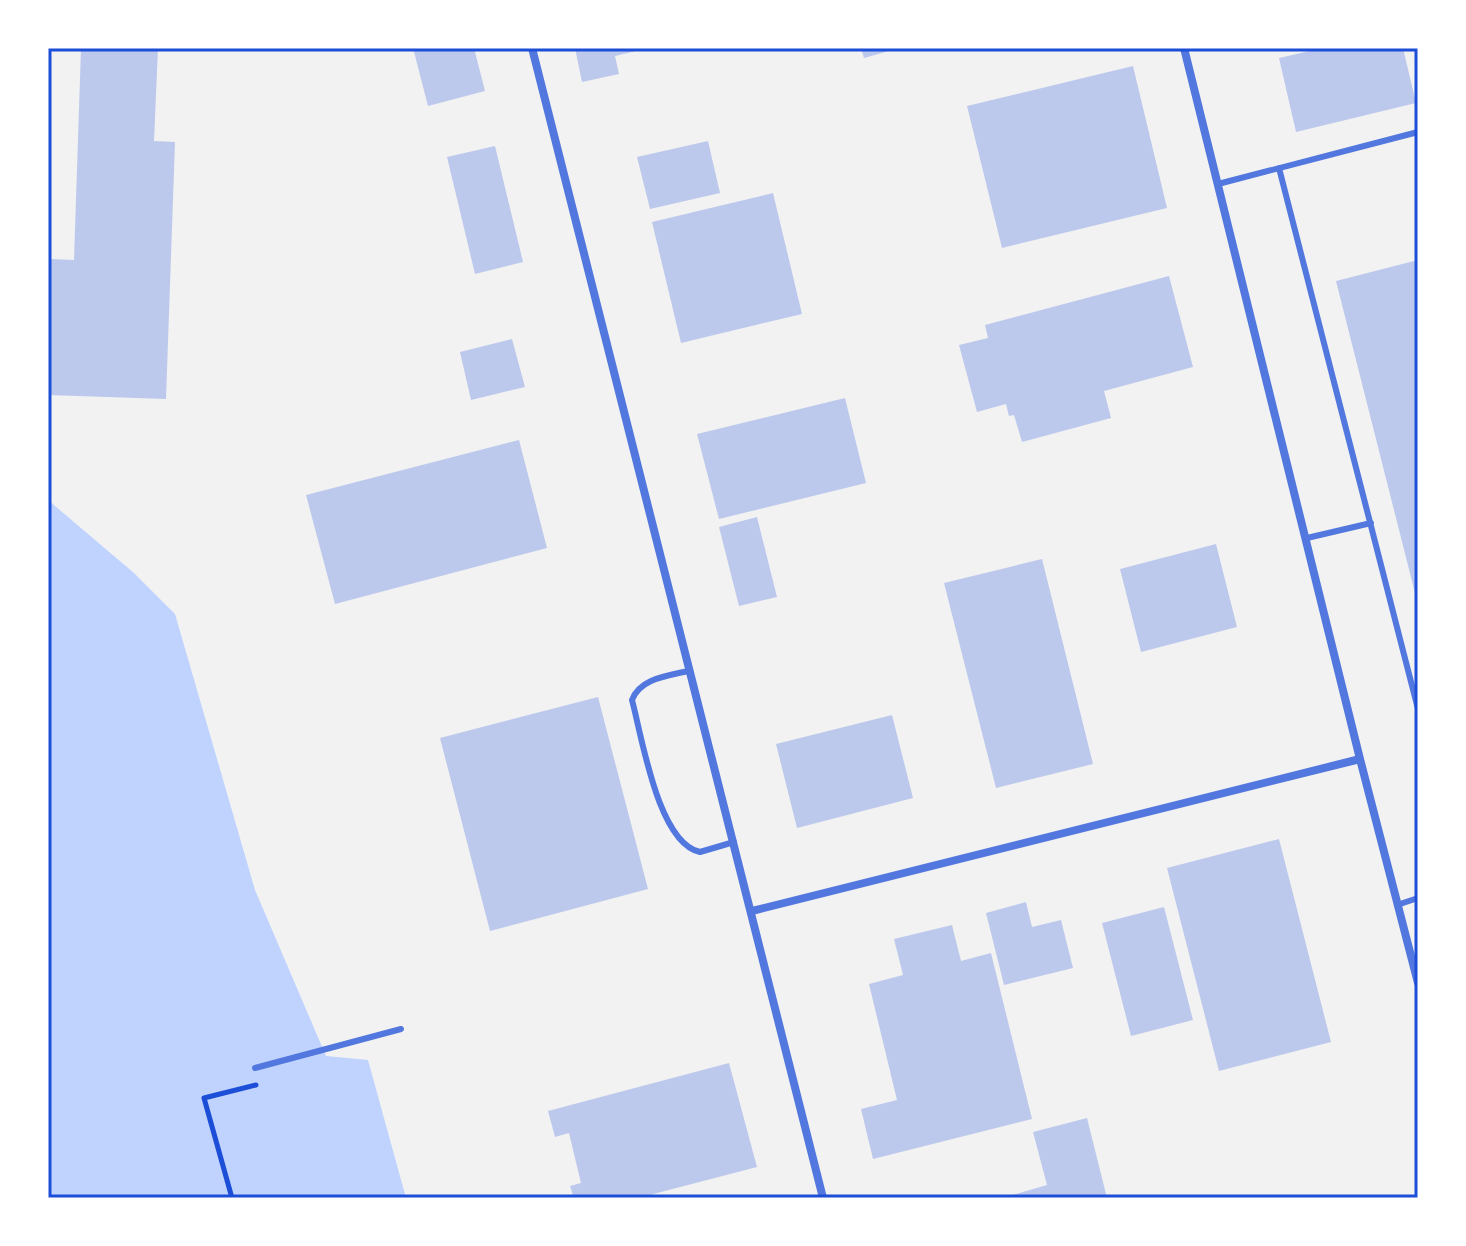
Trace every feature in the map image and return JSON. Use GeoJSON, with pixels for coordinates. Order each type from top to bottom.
{"type":"FeatureCollection","features":[{"type":"Feature","properties":{"kind":"street"},"geometry":{"type":"LineString","coordinates":[[532,48],[823,1198]]}},
{"type":"Feature","properties":{"kind":"street"},"geometry":{"type":"LineString","coordinates":[[1184,48],[1418,983]]}},
{"type":"Feature","properties":{"kind":"street"},"geometry":{"type":"LineString","coordinates":[[752,911],[1360,759]]}},
{"type":"Feature","properties":{"kind":"lane"},"geometry":{"type":"LineString","coordinates":[[1218,184],[1418,132]]}},
{"type":"Feature","properties":{"kind":"lane"},"geometry":{"type":"LineString","coordinates":[[1279,168],[1418,709]]}},
{"type":"Feature","properties":{"kind":"lane"},"geometry":{"type":"LineString","coordinates":[[1307,538],[1371,523]]}},
{"type":"Feature","properties":{"kind":"lane"},"geometry":{"type":"LineString","coordinates":[[688,671],[645,683],[634,692],[632,700],[659,802],[681,844],[700,852],[734,842]]}},
{"type":"Feature","properties":{"kind":"lane"},"geometry":{"type":"LineString","coordinates":[[1397,905],[1418,898]]}},
{"type":"Feature","properties":{"kind":"lane"},"geometry":{"type":"LineString","coordinates":[[255,1068],[401,1029]]}},
{"type":"Feature","properties":{"kind":"path"},"geometry":{"type":"LineString","coordinates":[[232,1198],[204,1098],[266,1082]]}},
{"type":"Feature","properties":{"kind":"water"},"geometry":{"type":"Polygon","coordinates":[[[48,500],[134,573],[175,614],[255,890],[326,1056],[368,1060],[406,1198],[48,1198],[48,500]]]}},
{"type":"Feature","properties":{"kind":"building"},"geometry":{"type":"Polygon","coordinates":[[[81,48],[158,48],[154,141],[175,142],[166,399],[48,395],[51,259],[74,260],[81,48]]]}},
{"type":"Feature","properties":{"kind":"building"},"geometry":{"type":"Polygon","coordinates":[[[413,48],[474,48],[485,91],[428,106],[413,48]]]}},
{"type":"Feature","properties":{"kind":"building"},"geometry":{"type":"Polygon","coordinates":[[[575,48],[635,48],[636,51],[615,56],[619,74],[582,82],[575,48]]]}},
{"type":"Feature","properties":{"kind":"building"},"geometry":{"type":"Polygon","coordinates":[[[861,48],[896,48],[896,49],[864,58],[861,48]]]}},
{"type":"Feature","properties":{"kind":"building"},"geometry":{"type":"Polygon","coordinates":[[[1323,48],[1403,48],[1416,103],[1296,132],[1279,58],[1323,48]]]}},
{"type":"Feature","properties":{"kind":"building"},"geometry":{"type":"Polygon","coordinates":[[[1133,66],[1167,208],[1002,248],[967,106],[1133,66]]]}},
{"type":"Feature","properties":{"kind":"building"},"geometry":{"type":"Polygon","coordinates":[[[708,141],[720,193],[650,209],[637,157],[708,141]]]}},
{"type":"Feature","properties":{"kind":"building"},"geometry":{"type":"Polygon","coordinates":[[[495,146],[523,262],[475,274],[447,157],[495,146]]]}},
{"type":"Feature","properties":{"kind":"building"},"geometry":{"type":"Polygon","coordinates":[[[773,193],[802,314],[681,343],[652,222],[773,193]]]}},
{"type":"Feature","properties":{"kind":"building"},"geometry":{"type":"Polygon","coordinates":[[[1418,260],[1418,601],[1417,601],[1336,281],[1418,260]]]}},
{"type":"Feature","properties":{"kind":"building"},"geometry":{"type":"Polygon","coordinates":[[[1169,276],[1193,367],[1104,391],[1111,418],[1022,442],[1014,415],[1009,416],[1006,404],[977,412],[959,345],[988,338],[985,325],[1169,276]]]}},
{"type":"Feature","properties":{"kind":"building"},"geometry":{"type":"Polygon","coordinates":[[[512,339],[525,387],[471,400],[460,352],[512,339]]]}},
{"type":"Feature","properties":{"kind":"building"},"geometry":{"type":"Polygon","coordinates":[[[845,398],[866,483],[719,519],[697,434],[845,398]]]}},
{"type":"Feature","properties":{"kind":"building"},"geometry":{"type":"Polygon","coordinates":[[[519,440],[547,548],[335,604],[306,495],[519,440]]]}},
{"type":"Feature","properties":{"kind":"building"},"geometry":{"type":"Polygon","coordinates":[[[757,517],[777,597],[739,606],[719,527],[757,517]]]}},
{"type":"Feature","properties":{"kind":"building"},"geometry":{"type":"Polygon","coordinates":[[[1216,544],[1237,627],[1141,652],[1120,569],[1216,544]]]}},
{"type":"Feature","properties":{"kind":"building"},"geometry":{"type":"Polygon","coordinates":[[[1042,559],[1093,764],[996,788],[944,583],[1042,559]]]}},
{"type":"Feature","properties":{"kind":"building"},"geometry":{"type":"Polygon","coordinates":[[[598,697],[648,889],[490,931],[440,738],[598,697]]]}},
{"type":"Feature","properties":{"kind":"building"},"geometry":{"type":"Polygon","coordinates":[[[892,715],[913,798],[797,828],[776,744],[892,715]]]}},
{"type":"Feature","properties":{"kind":"building"},"geometry":{"type":"Polygon","coordinates":[[[1279,839],[1331,1042],[1219,1071],[1167,868],[1279,839]]]}},
{"type":"Feature","properties":{"kind":"building"},"geometry":{"type":"Polygon","coordinates":[[[1026,902],[1032,927],[1061,920],[1073,968],[1004,985],[986,913],[1026,902]]]}},
{"type":"Feature","properties":{"kind":"building"},"geometry":{"type":"Polygon","coordinates":[[[1164,907],[1193,1020],[1131,1036],[1102,923],[1164,907]]]}},
{"type":"Feature","properties":{"kind":"building"},"geometry":{"type":"Polygon","coordinates":[[[952,925],[961,961],[991,953],[1032,1119],[873,1159],[861,1109],[897,1100],[869,984],[903,975],[894,939],[952,925]]]}},
{"type":"Feature","properties":{"kind":"building"},"geometry":{"type":"Polygon","coordinates":[[[729,1063],[757,1167],[638,1198],[574,1198],[570,1186],[581,1183],[569,1133],[555,1137],[548,1111],[729,1063]]]}},
{"type":"Feature","properties":{"kind":"building"},"geometry":{"type":"Polygon","coordinates":[[[1087,1118],[1107,1198],[1002,1198],[1047,1185],[1033,1132],[1087,1118]]]}}]}
